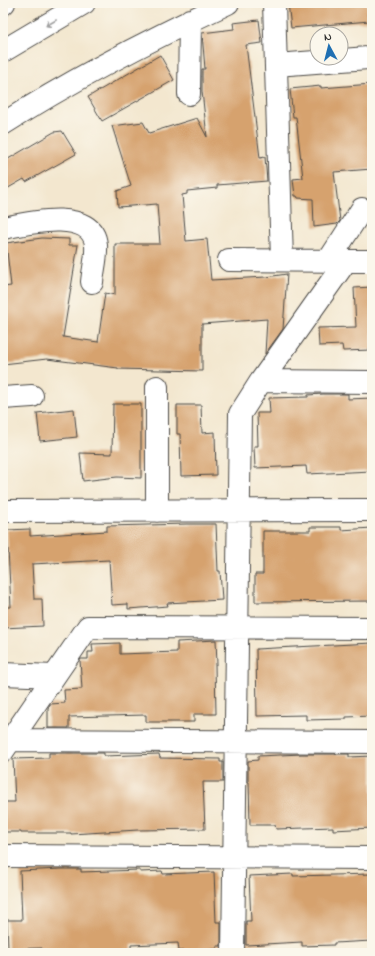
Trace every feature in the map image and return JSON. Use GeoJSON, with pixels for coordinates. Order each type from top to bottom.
{"type":"FeatureCollection","features":[{"type":"Feature","properties":{"kind":"main road"},"geometry":{"type":"LineString","coordinates":[[3,51],[84,3]]}},
{"type":"Feature","properties":{"kind":"main road"},"geometry":{"type":"LineString","coordinates":[[3,124],[48,95],[190,20],[228,3]]}},
{"type":"Feature","properties":{"kind":"main road"},"geometry":{"type":"LineString","coordinates":[[274,3],[282,260]]}},
{"type":"Feature","properties":{"kind":"main road"},"geometry":{"type":"LineString","coordinates":[[189,94],[190,20]]}},
{"type":"Feature","properties":{"kind":"main road"},"geometry":{"type":"LineString","coordinates":[[276,65],[368,58]]}},
{"type":"Feature","properties":{"kind":"main road"},"geometry":{"type":"LineString","coordinates":[[232,953],[240,414],[337,261],[362,209]]}},
{"type":"Feature","properties":{"kind":"main road"},"geometry":{"type":"LineString","coordinates":[[3,228],[21,224],[66,220],[81,224],[92,234],[96,245],[92,282]]}},
{"type":"Feature","properties":{"kind":"main road"},"geometry":{"type":"LineString","coordinates":[[229,260],[372,261]]}},
{"type":"Feature","properties":{"kind":"main road"},"geometry":{"type":"LineString","coordinates":[[261,381],[372,382]]}},
{"type":"Feature","properties":{"kind":"main road"},"geometry":{"type":"LineString","coordinates":[[157,387],[157,511]]}},
{"type":"Feature","properties":{"kind":"main road"},"geometry":{"type":"LineString","coordinates":[[3,398],[32,396]]}},
{"type":"Feature","properties":{"kind":"main road"},"geometry":{"type":"LineString","coordinates":[[3,511],[372,510]]}},
{"type":"Feature","properties":{"kind":"main road"},"geometry":{"type":"LineString","coordinates":[[7,746],[88,627],[372,628]]}},
{"type":"Feature","properties":{"kind":"main road"},"geometry":{"type":"LineString","coordinates":[[3,674],[54,676]]}},
{"type":"Feature","properties":{"kind":"main road"},"geometry":{"type":"LineString","coordinates":[[7,746],[235,741],[372,742]]}},
{"type":"Feature","properties":{"kind":"main road"},"geometry":{"type":"LineString","coordinates":[[3,856],[372,858]]}},
{"type":"Feature","properties":{"kind":"building"},"geometry":{"type":"Polygon","coordinates":[[[288,3],[367,3],[369,21],[291,28],[288,3]]]}},
{"type":"Feature","properties":{"kind":"building"},"geometry":{"type":"Polygon","coordinates":[[[259,20],[262,43],[246,45],[260,158],[265,157],[267,181],[217,185],[217,188],[187,191],[187,194],[182,195],[186,241],[207,239],[211,280],[266,277],[287,274],[283,329],[265,354],[267,319],[202,324],[202,371],[118,369],[47,359],[3,364],[3,287],[11,286],[6,243],[42,238],[69,239],[69,245],[78,245],[63,337],[98,342],[105,293],[115,295],[115,244],[160,244],[157,204],[118,207],[117,191],[131,186],[112,126],[143,122],[149,133],[197,118],[207,137],[202,91],[202,69],[205,69],[202,33],[234,29],[233,23],[259,20]]]}},
{"type":"Feature","properties":{"kind":"building"},"geometry":{"type":"Polygon","coordinates":[[[160,55],[174,80],[102,121],[88,97],[160,55]]]}},
{"type":"Feature","properties":{"kind":"building"},"geometry":{"type":"Polygon","coordinates":[[[372,84],[372,169],[334,172],[340,221],[337,224],[314,227],[313,199],[298,198],[295,196],[293,179],[303,178],[296,117],[293,117],[290,89],[372,84]]]}},
{"type":"Feature","properties":{"kind":"building"},"geometry":{"type":"Polygon","coordinates":[[[62,131],[76,154],[26,182],[24,179],[3,191],[3,162],[54,132],[62,131]]]}},
{"type":"Feature","properties":{"kind":"building"},"geometry":{"type":"Polygon","coordinates":[[[372,287],[372,350],[343,351],[342,345],[319,346],[318,328],[356,327],[354,288],[372,287]]]}},
{"type":"Feature","properties":{"kind":"building"},"geometry":{"type":"Polygon","coordinates":[[[348,394],[348,399],[372,398],[372,471],[307,474],[306,466],[255,468],[254,446],[258,446],[257,413],[270,413],[269,398],[308,397],[308,395],[348,394]]]}},
{"type":"Feature","properties":{"kind":"building"},"geometry":{"type":"Polygon","coordinates":[[[113,404],[141,404],[141,478],[117,477],[83,481],[80,453],[112,454],[113,404]]]}},
{"type":"Feature","properties":{"kind":"building"},"geometry":{"type":"Polygon","coordinates":[[[177,405],[201,405],[202,433],[215,432],[216,475],[181,476],[180,434],[177,434],[177,405]]]}},
{"type":"Feature","properties":{"kind":"building"},"geometry":{"type":"Polygon","coordinates":[[[74,409],[77,437],[40,441],[37,413],[74,409]]]}},
{"type":"Feature","properties":{"kind":"building"},"geometry":{"type":"Polygon","coordinates":[[[216,524],[218,571],[220,571],[222,600],[167,603],[168,606],[128,609],[128,604],[112,605],[109,560],[32,564],[34,599],[42,599],[43,626],[3,628],[3,607],[11,607],[7,530],[30,529],[30,536],[107,531],[107,526],[216,524]]]}},
{"type":"Feature","properties":{"kind":"building"},"geometry":{"type":"Polygon","coordinates":[[[310,527],[341,527],[341,530],[372,528],[372,601],[255,602],[255,574],[263,574],[263,531],[310,531],[310,527]]]}},
{"type":"Feature","properties":{"kind":"building"},"geometry":{"type":"Polygon","coordinates":[[[216,640],[216,714],[194,714],[194,722],[146,722],[146,715],[69,717],[69,728],[48,728],[48,708],[50,704],[65,703],[64,690],[82,689],[80,660],[88,659],[88,652],[93,652],[92,644],[120,643],[120,654],[177,652],[177,642],[216,640]]]}},
{"type":"Feature","properties":{"kind":"building"},"geometry":{"type":"Polygon","coordinates":[[[372,643],[372,716],[346,717],[346,719],[306,720],[306,715],[257,716],[256,649],[372,643]]]}},
{"type":"Feature","properties":{"kind":"building"},"geometry":{"type":"Polygon","coordinates":[[[49,753],[104,753],[104,756],[159,754],[160,758],[220,759],[220,762],[223,762],[223,782],[203,782],[205,829],[138,830],[71,834],[3,832],[3,802],[15,802],[13,759],[49,758],[49,753]]]}},
{"type":"Feature","properties":{"kind":"building"},"geometry":{"type":"Polygon","coordinates":[[[349,754],[349,757],[372,756],[372,828],[333,830],[333,827],[276,829],[275,825],[250,825],[248,761],[258,760],[258,756],[349,754]]]}},
{"type":"Feature","properties":{"kind":"building"},"geometry":{"type":"Polygon","coordinates":[[[81,869],[81,872],[140,870],[140,872],[162,871],[163,874],[214,872],[216,922],[221,922],[221,946],[217,946],[217,949],[179,951],[178,943],[131,945],[131,951],[87,953],[42,953],[42,948],[8,949],[7,920],[22,920],[20,871],[81,869]]]}},
{"type":"Feature","properties":{"kind":"building"},"geometry":{"type":"Polygon","coordinates":[[[293,874],[293,876],[372,874],[372,941],[334,943],[334,945],[302,946],[302,942],[246,945],[246,921],[251,921],[249,876],[293,874]]]}}]}
